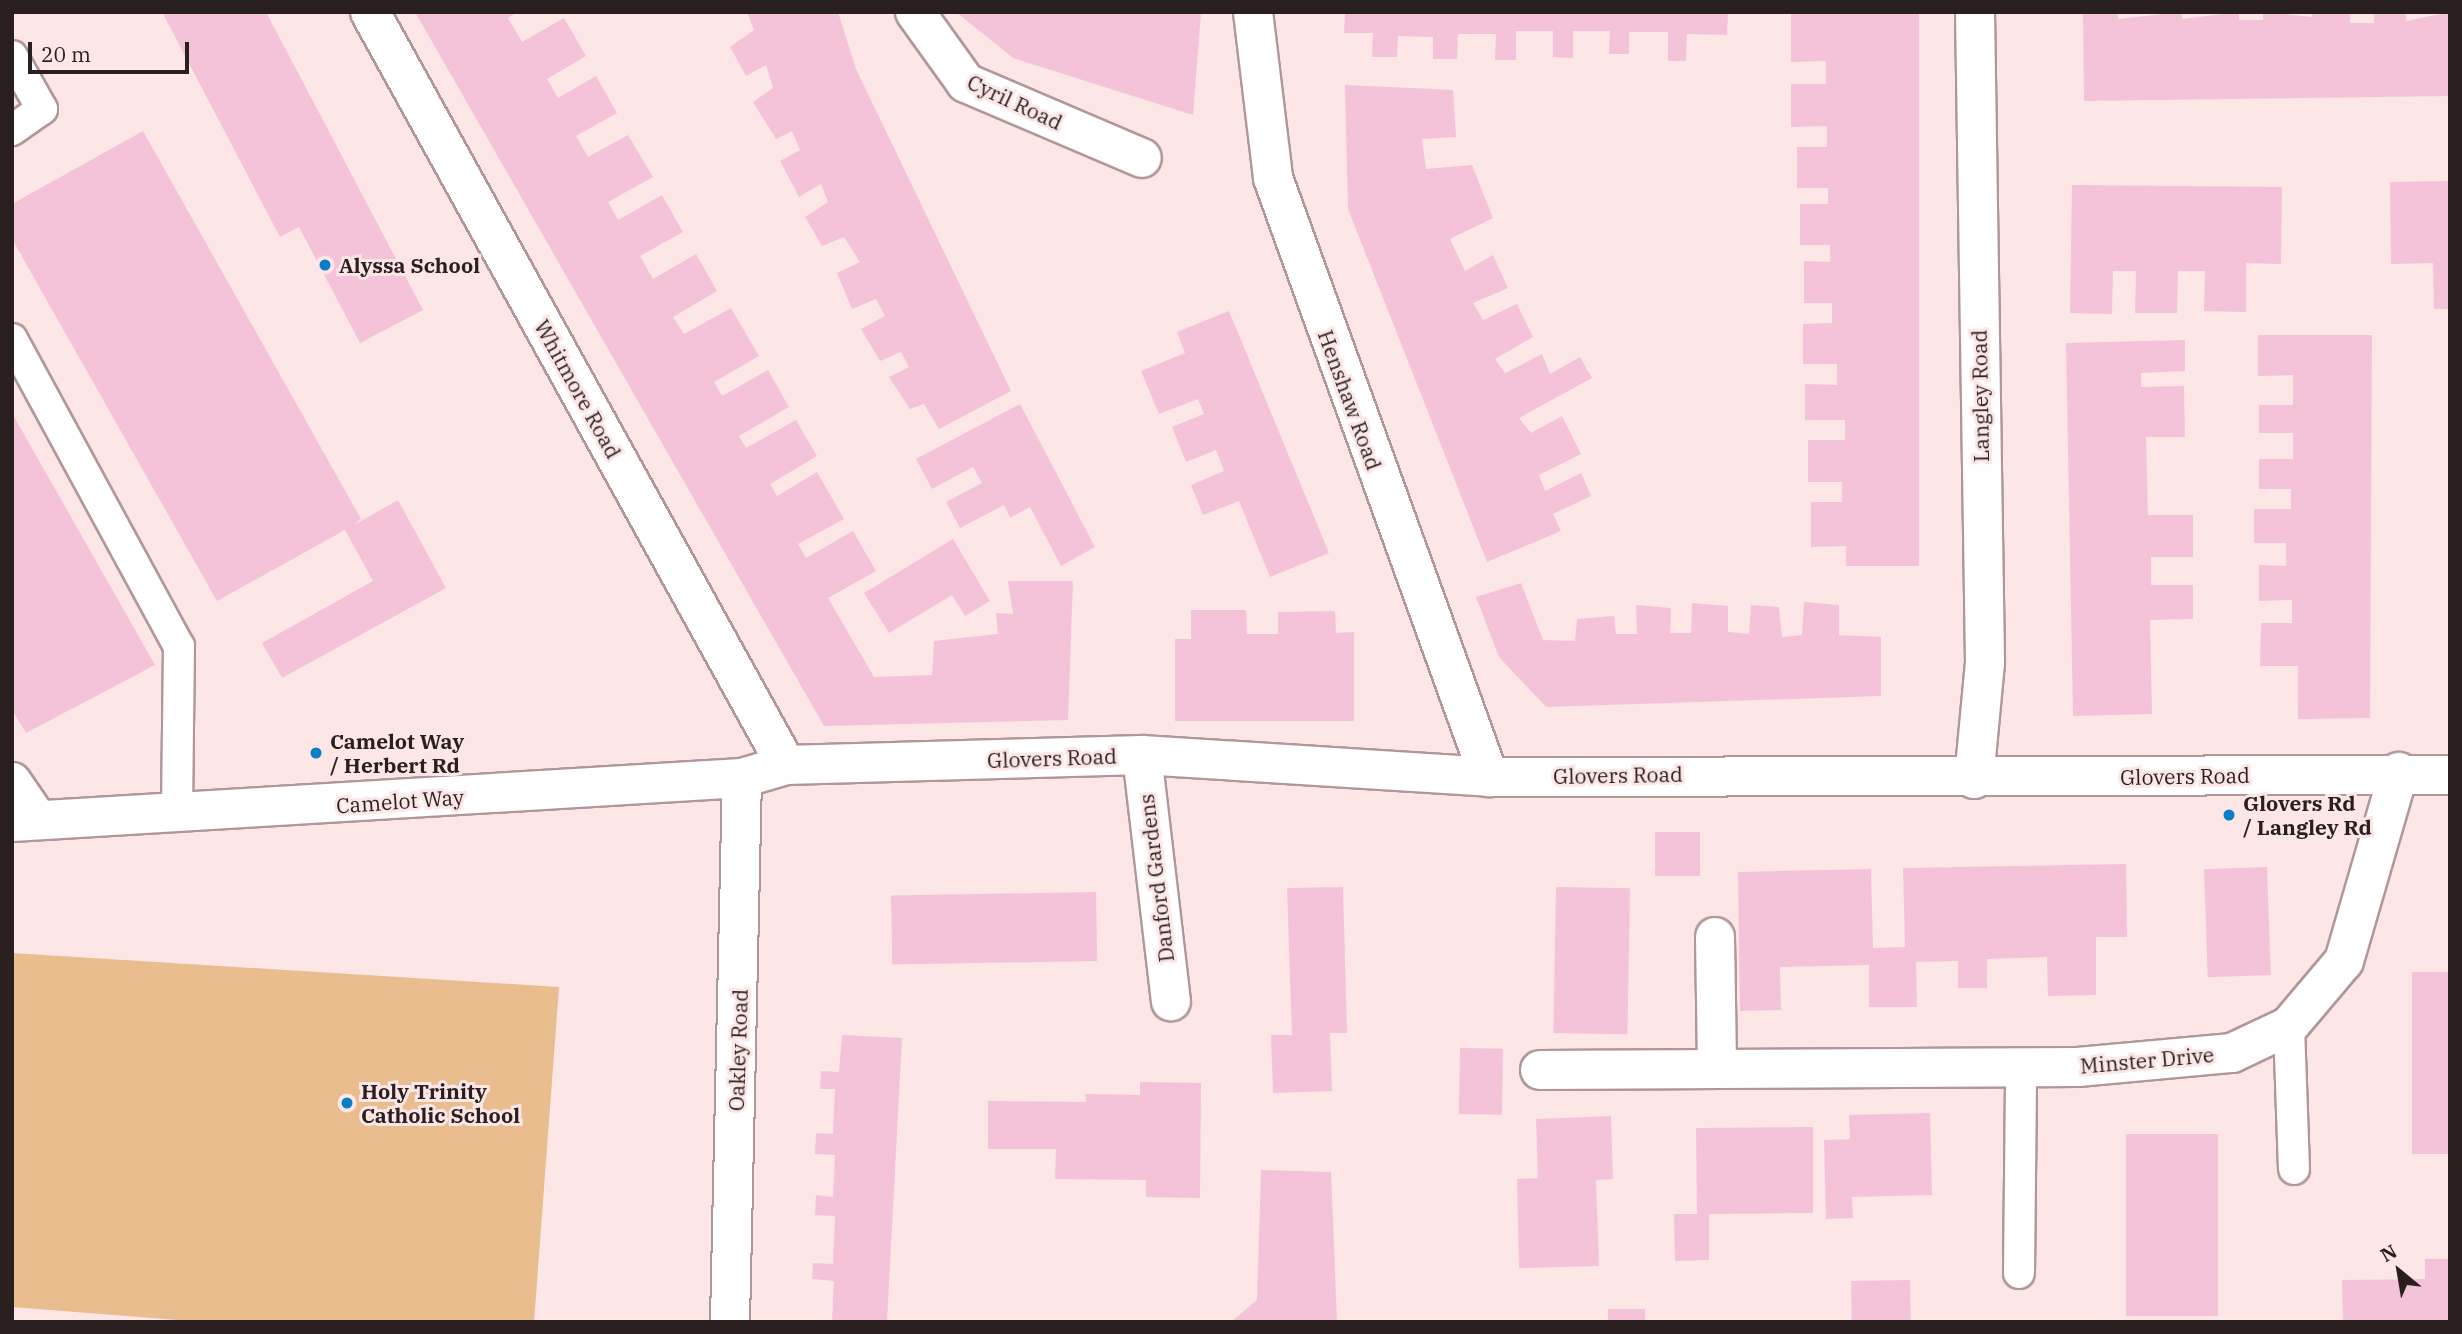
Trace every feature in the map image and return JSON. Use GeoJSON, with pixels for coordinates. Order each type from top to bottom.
{"type":"FeatureCollection","features":[{"type":"Feature","properties":{"kind":"street","name":"Whitmore Road"},"geometry":{"type":"LineString","coordinates":[[370,12],[786,765]]}},
{"type":"Feature","properties":{"kind":"street","name":"Cyril Road"},"geometry":{"type":"LineString","coordinates":[[915,12],[966,83],[1142,159]]}},
{"type":"Feature","properties":{"kind":"street","name":"Henshaw Road"},"geometry":{"type":"LineString","coordinates":[[1253,12],[1273,177],[1489,777]]}},
{"type":"Feature","properties":{"kind":"street","name":"Langley Road"},"geometry":{"type":"LineString","coordinates":[[1974,779],[1984,662],[1975,12]]}},
{"type":"Feature","properties":{"kind":"street","name":"Glovers Road"},"geometry":{"type":"LineString","coordinates":[[786,765],[1142,755],[1489,777],[1974,779],[2399,772],[2450,775]]}},
{"type":"Feature","properties":{"kind":"street","name":"Danford Gardens"},"geometry":{"type":"LineString","coordinates":[[1142,755],[1171,1001]]}},
{"type":"Feature","properties":{"kind":"street","name":"Camelot Way"},"geometry":{"type":"LineString","coordinates":[[25,821],[177,817],[742,778],[786,765]]}},
{"type":"Feature","properties":{"kind":"street","name":"Minster Drive"},"geometry":{"type":"LineString","coordinates":[[1540,1070],[2021,1067],[2232,1053],[2289,1026],[2344,961],[2399,772]]}},
{"type":"Feature","properties":{"kind":"street","name":"Oakley Road"},"geometry":{"type":"LineString","coordinates":[[730,1322],[742,778]]}},
{"type":"Feature","properties":{"kind":"street"},"geometry":{"type":"LineString","coordinates":[[12,782],[25,821]]}},
{"type":"Feature","properties":{"kind":"street"},"geometry":{"type":"LineString","coordinates":[[1715,937],[1717,1069]]}},
{"type":"Feature","properties":{"kind":"lane"},"geometry":{"type":"LineString","coordinates":[[12,56],[42,109],[12,130]]}},
{"type":"Feature","properties":{"kind":"lane"},"geometry":{"type":"LineString","coordinates":[[12,339],[179,646],[177,817]]}},
{"type":"Feature","properties":{"kind":"lane"},"geometry":{"type":"LineString","coordinates":[[2289,1026],[2294,1169]]}},
{"type":"Feature","properties":{"kind":"lane"},"geometry":{"type":"LineString","coordinates":[[2019,1273],[2021,1067]]}},
{"type":"Feature","properties":{"kind":"shaded area","name":"Holy Trinity Catholic School"},"geometry":{"type":"Polygon","coordinates":[[[12,953],[559,987],[534,1322],[203,1322],[12,1307],[12,953]]]}},
{"type":"Feature","properties":{"kind":"building"},"geometry":{"type":"Polygon","coordinates":[[[162,12],[266,12],[423,310],[360,343],[299,227],[280,237],[162,12]]]}},
{"type":"Feature","properties":{"kind":"building"},"geometry":{"type":"Polygon","coordinates":[[[415,12],[517,12],[508,18],[522,42],[564,18],[586,56],[547,79],[558,98],[596,76],[617,113],[576,136],[588,157],[628,135],[653,177],[608,202],[618,220],[662,195],[683,232],[640,256],[653,279],[696,254],[717,291],[673,317],[684,334],[731,308],[759,356],[714,382],[722,396],[768,370],[789,407],[739,436],[746,448],[796,420],[817,456],[770,484],[777,496],[817,472],[844,519],[798,544],[806,558],[853,531],[876,571],[828,598],[874,677],[932,675],[934,641],[998,634],[996,613],[1013,614],[1008,581],[1073,581],[1068,720],[824,726],[415,12]]]}},
{"type":"Feature","properties":{"kind":"building"},"geometry":{"type":"Polygon","coordinates":[[[747,12],[838,12],[856,69],[1011,391],[939,429],[924,404],[910,409],[889,377],[909,367],[901,352],[880,361],[861,329],[885,316],[876,299],[852,309],[837,273],[860,262],[844,237],[822,246],[805,217],[828,202],[821,184],[799,197],[780,161],[800,150],[792,131],[776,139],[753,102],[773,88],[766,65],[746,76],[730,47],[754,30],[747,12]]]}},
{"type":"Feature","properties":{"kind":"building"},"geometry":{"type":"Polygon","coordinates":[[[956,12],[1201,12],[1193,115],[1013,58],[956,12]]]}},
{"type":"Feature","properties":{"kind":"building"},"geometry":{"type":"Polygon","coordinates":[[[1345,12],[1728,12],[1727,35],[1687,34],[1686,61],[1668,61],[1668,32],[1629,32],[1629,54],[1609,54],[1610,31],[1573,31],[1573,58],[1553,57],[1553,31],[1516,31],[1516,60],[1495,60],[1496,34],[1458,34],[1457,59],[1433,59],[1433,37],[1398,36],[1397,57],[1372,57],[1373,33],[1344,33],[1345,12]]]}},
{"type":"Feature","properties":{"kind":"building"},"geometry":{"type":"Polygon","coordinates":[[[1919,12],[1919,566],[1846,566],[1846,546],[1811,547],[1811,502],[1842,502],[1842,482],[1808,482],[1808,440],[1845,440],[1845,420],[1805,420],[1805,384],[1837,385],[1837,364],[1803,364],[1803,324],[1832,323],[1832,303],[1804,303],[1804,261],[1830,262],[1830,245],[1800,245],[1800,204],[1828,204],[1828,188],[1797,188],[1797,147],[1827,147],[1827,126],[1791,127],[1791,84],[1826,84],[1826,61],[1791,62],[1791,14],[1919,12]]]}},
{"type":"Feature","properties":{"kind":"building"},"geometry":{"type":"Polygon","coordinates":[[[2083,12],[2118,12],[2118,19],[2182,12],[2182,19],[2239,12],[2239,20],[2263,20],[2263,12],[2312,17],[2312,12],[2350,12],[2350,23],[2374,23],[2374,12],[2406,12],[2406,21],[2450,12],[2450,96],[2084,101],[2083,12]]]}},
{"type":"Feature","properties":{"kind":"building"},"geometry":{"type":"Polygon","coordinates":[[[1345,85],[1453,90],[1456,137],[1422,139],[1426,169],[1472,165],[1493,218],[1450,239],[1465,271],[1493,255],[1508,288],[1473,303],[1483,320],[1517,304],[1533,337],[1495,359],[1505,373],[1542,354],[1550,374],[1580,357],[1592,378],[1519,418],[1531,433],[1562,416],[1581,454],[1539,475],[1545,491],[1581,473],[1591,496],[1553,514],[1561,531],[1487,562],[1348,209],[1345,85]]]}},
{"type":"Feature","properties":{"kind":"building"},"geometry":{"type":"Polygon","coordinates":[[[143,131],[361,519],[354,525],[398,500],[446,588],[282,678],[262,643],[373,581],[345,530],[217,601],[12,239],[12,204],[143,131]]]}},
{"type":"Feature","properties":{"kind":"building"},"geometry":{"type":"Polygon","coordinates":[[[2450,181],[2450,309],[2434,309],[2433,263],[2391,264],[2390,182],[2450,181]]]}},
{"type":"Feature","properties":{"kind":"building"},"geometry":{"type":"Polygon","coordinates":[[[2072,185],[2282,187],[2281,264],[2246,263],[2246,312],[2204,311],[2205,271],[2178,271],[2177,313],[2135,313],[2136,271],[2113,271],[2112,314],[2070,313],[2072,185]]]}},
{"type":"Feature","properties":{"kind":"building"},"geometry":{"type":"Polygon","coordinates":[[[1229,311],[1329,553],[1270,577],[1239,501],[1203,515],[1191,485],[1224,471],[1216,450],[1186,462],[1172,427],[1204,414],[1198,399],[1159,414],[1141,371],[1185,353],[1177,332],[1229,311]]]}},
{"type":"Feature","properties":{"kind":"building"},"geometry":{"type":"Polygon","coordinates":[[[2258,335],[2372,335],[2370,718],[2298,719],[2298,666],[2260,666],[2261,623],[2292,623],[2292,600],[2259,601],[2259,565],[2286,566],[2286,543],[2254,543],[2254,509],[2291,509],[2291,489],[2259,489],[2259,459],[2293,459],[2293,433],[2259,433],[2259,405],[2293,405],[2293,375],[2258,376],[2258,335]]]}},
{"type":"Feature","properties":{"kind":"building"},"geometry":{"type":"Polygon","coordinates":[[[2185,340],[2185,371],[2141,373],[2141,387],[2184,386],[2185,437],[2146,437],[2148,515],[2193,515],[2193,557],[2151,557],[2151,585],[2193,585],[2193,619],[2150,620],[2152,714],[2073,716],[2066,343],[2185,340]]]}},
{"type":"Feature","properties":{"kind":"building"},"geometry":{"type":"Polygon","coordinates":[[[1020,404],[1095,547],[1061,566],[1030,507],[1010,518],[1004,505],[960,528],[946,502],[982,483],[973,467],[932,489],[916,459],[1020,404]]]}},
{"type":"Feature","properties":{"kind":"building"},"geometry":{"type":"Polygon","coordinates":[[[12,413],[155,665],[26,733],[12,710],[12,413]]]}},
{"type":"Feature","properties":{"kind":"building"},"geometry":{"type":"Polygon","coordinates":[[[953,539],[990,601],[965,616],[952,595],[889,633],[864,593],[953,539]]]}},
{"type":"Feature","properties":{"kind":"building"},"geometry":{"type":"Polygon","coordinates":[[[1521,583],[1543,640],[1575,641],[1577,619],[1614,616],[1616,634],[1637,634],[1636,605],[1671,608],[1670,633],[1691,633],[1692,603],[1728,606],[1728,632],[1749,634],[1751,605],[1779,607],[1782,637],[1802,635],[1804,602],[1839,605],[1839,635],[1881,637],[1881,696],[1546,707],[1499,657],[1476,597],[1521,583]]]}},
{"type":"Feature","properties":{"kind":"building"},"geometry":{"type":"Polygon","coordinates":[[[1191,610],[1246,610],[1247,634],[1278,634],[1278,612],[1335,611],[1336,633],[1354,632],[1354,721],[1175,721],[1175,639],[1191,639],[1191,610]]]}},
{"type":"Feature","properties":{"kind":"building"},"geometry":{"type":"Polygon","coordinates":[[[1655,832],[1700,832],[1700,876],[1655,876],[1655,832]]]}},
{"type":"Feature","properties":{"kind":"building"},"geometry":{"type":"Polygon","coordinates":[[[2126,864],[2127,937],[2096,937],[2096,995],[2048,996],[2047,957],[1987,959],[1987,988],[1958,988],[1958,961],[1916,962],[1917,1007],[1869,1007],[1869,965],[1780,967],[1781,1010],[1740,1011],[1738,872],[1871,869],[1873,948],[1905,947],[1903,868],[2126,864]]]}},
{"type":"Feature","properties":{"kind":"building"},"geometry":{"type":"Polygon","coordinates":[[[2267,867],[2271,975],[2208,977],[2204,869],[2267,867]]]}},
{"type":"Feature","properties":{"kind":"building"},"geometry":{"type":"Polygon","coordinates":[[[1343,887],[1347,1033],[1330,1033],[1332,1091],[1273,1093],[1271,1035],[1292,1035],[1287,888],[1343,887]]]}},
{"type":"Feature","properties":{"kind":"building"},"geometry":{"type":"Polygon","coordinates":[[[1556,887],[1630,888],[1627,1034],[1553,1033],[1556,887]]]}},
{"type":"Feature","properties":{"kind":"building"},"geometry":{"type":"Polygon","coordinates":[[[1096,892],[1097,961],[892,965],[891,896],[1096,892]]]}},
{"type":"Feature","properties":{"kind":"building"},"geometry":{"type":"Polygon","coordinates":[[[2412,972],[2450,972],[2450,1154],[2412,1154],[2412,972]]]}},
{"type":"Feature","properties":{"kind":"building"},"geometry":{"type":"Polygon","coordinates":[[[842,1035],[902,1038],[887,1322],[832,1322],[834,1281],[812,1279],[813,1263],[833,1264],[835,1216],[815,1215],[816,1195],[833,1197],[835,1155],[815,1154],[816,1133],[833,1134],[835,1089],[820,1089],[821,1071],[839,1072],[842,1035]]]}},
{"type":"Feature","properties":{"kind":"building"},"geometry":{"type":"Polygon","coordinates":[[[1460,1048],[1503,1049],[1502,1115],[1459,1114],[1460,1048]]]}},
{"type":"Feature","properties":{"kind":"building"},"geometry":{"type":"Polygon","coordinates":[[[1140,1082],[1201,1083],[1200,1198],[1146,1197],[1146,1180],[1055,1179],[1056,1149],[988,1149],[988,1101],[1086,1102],[1085,1094],[1140,1095],[1140,1082]]]}},
{"type":"Feature","properties":{"kind":"building"},"geometry":{"type":"Polygon","coordinates":[[[1930,1113],[1932,1195],[1852,1197],[1853,1218],[1826,1219],[1824,1140],[1850,1139],[1849,1115],[1930,1113]]]}},
{"type":"Feature","properties":{"kind":"building"},"geometry":{"type":"Polygon","coordinates":[[[1611,1116],[1613,1179],[1596,1180],[1599,1266],[1519,1268],[1517,1179],[1538,1178],[1536,1119],[1611,1116]]]}},
{"type":"Feature","properties":{"kind":"building"},"geometry":{"type":"Polygon","coordinates":[[[1813,1127],[1813,1213],[1709,1214],[1709,1260],[1675,1261],[1674,1214],[1697,1214],[1696,1128],[1813,1127]]]}},
{"type":"Feature","properties":{"kind":"building"},"geometry":{"type":"Polygon","coordinates":[[[2126,1134],[2218,1134],[2218,1316],[2126,1316],[2126,1134]]]}},
{"type":"Feature","properties":{"kind":"building"},"geometry":{"type":"Polygon","coordinates":[[[1261,1170],[1331,1172],[1337,1322],[1231,1322],[1257,1300],[1261,1170]]]}},
{"type":"Feature","properties":{"kind":"building"},"geometry":{"type":"Polygon","coordinates":[[[2425,1259],[2450,1259],[2450,1322],[2343,1322],[2342,1280],[2425,1279],[2425,1259]]]}},
{"type":"Feature","properties":{"kind":"building"},"geometry":{"type":"Polygon","coordinates":[[[1910,1280],[1911,1322],[1852,1322],[1851,1281],[1910,1280]]]}},
{"type":"Feature","properties":{"kind":"building"},"geometry":{"type":"Polygon","coordinates":[[[1608,1309],[1645,1309],[1645,1322],[1608,1322],[1608,1309]]]}},
{"type":"Feature","properties":{"kind":"place","name":"Alyssa School"},"geometry":{"type":"Point","coordinates":[325,265]}},
{"type":"Feature","properties":{"kind":"place","name":"Camelot Way / Herbert Rd"},"geometry":{"type":"Point","coordinates":[316,753]}},
{"type":"Feature","properties":{"kind":"place","name":"Glovers Rd / Langley Rd"},"geometry":{"type":"Point","coordinates":[2229,815]}},
{"type":"Feature","properties":{"kind":"place","name":"Holy Trinity Catholic School"},"geometry":{"type":"Point","coordinates":[347,1103]}}]}
